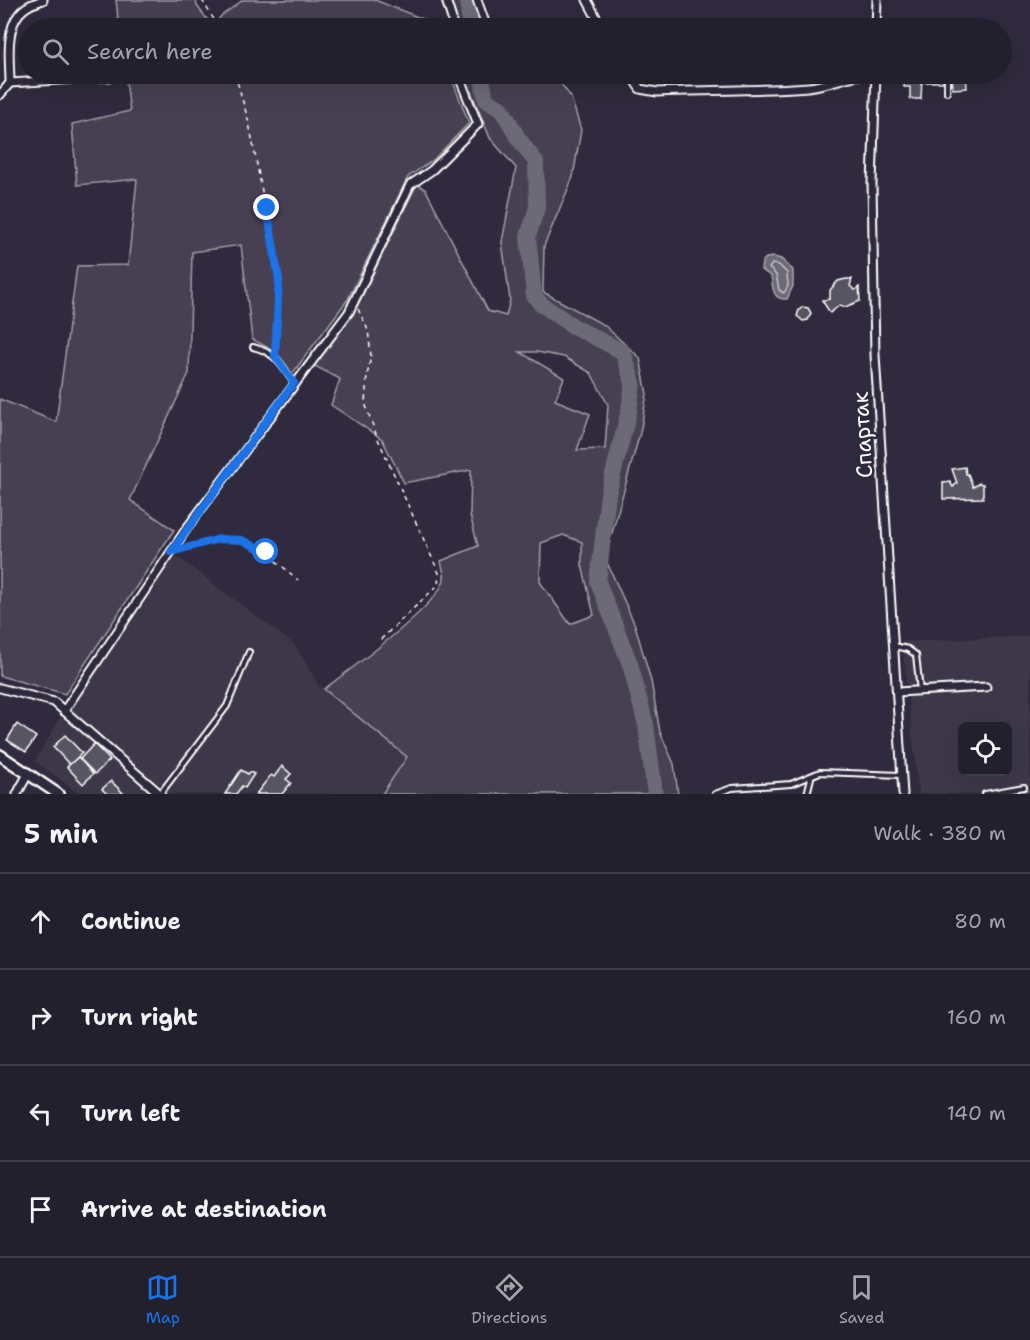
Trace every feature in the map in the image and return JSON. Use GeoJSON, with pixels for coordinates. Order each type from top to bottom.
{"type":"FeatureCollection","features":[{"type":"Feature","properties":{"kind":"street"},"geometry":{"type":"LineString","coordinates":[[0,95],[10,83],[10,35],[18,15],[29,6],[43,0]]}},
{"type":"Feature","properties":{"kind":"street"},"geometry":{"type":"LineString","coordinates":[[446,0],[452,18]]}},
{"type":"Feature","properties":{"kind":"street"},"geometry":{"type":"LineString","coordinates":[[477,0],[483,18]]}},
{"type":"Feature","properties":{"kind":"street"},"geometry":{"type":"LineString","coordinates":[[587,0],[597,18]]}},
{"type":"Feature","properties":{"kind":"street"},"geometry":{"type":"LineString","coordinates":[[876,18],[877,0]]}},
{"type":"Feature","properties":{"kind":"street"},"geometry":{"type":"LineString","coordinates":[[10,83],[18,83]]}},
{"type":"Feature","properties":{"kind":"street"},"geometry":{"type":"LineString","coordinates":[[64,711],[171,552],[294,383],[335,331],[354,300],[410,185],[432,170],[478,124],[462,84]]}},
{"type":"Feature","properties":{"kind":"street"},"geometry":{"type":"LineString","coordinates":[[637,84],[640,89],[657,92],[810,87],[826,84]]}},
{"type":"Feature","properties":{"kind":"street","name":"Спартак"},"geometry":{"type":"LineString","coordinates":[[876,84],[872,183],[875,355],[903,794]]}},
{"type":"Feature","properties":{"kind":"street"},"geometry":{"type":"LineString","coordinates":[[897,692],[986,687]]}},
{"type":"Feature","properties":{"kind":"street"},"geometry":{"type":"LineString","coordinates":[[0,688],[54,702],[160,794]]}},
{"type":"Feature","properties":{"kind":"street"},"geometry":{"type":"LineString","coordinates":[[0,755],[58,794]]}},
{"type":"Feature","properties":{"kind":"street"},"geometry":{"type":"LineString","coordinates":[[16,794],[28,774]]}},
{"type":"Feature","properties":{"kind":"lane"},"geometry":{"type":"LineString","coordinates":[[947,84],[947,92]]}},
{"type":"Feature","properties":{"kind":"lane"},"geometry":{"type":"LineString","coordinates":[[253,347],[266,350],[275,356],[294,383]]}},
{"type":"Feature","properties":{"kind":"lane"},"geometry":{"type":"LineString","coordinates":[[893,646],[908,649],[916,655],[920,691]]}},
{"type":"Feature","properties":{"kind":"lane"},"geometry":{"type":"LineString","coordinates":[[160,794],[227,706],[249,652]]}},
{"type":"Feature","properties":{"kind":"lane"},"geometry":{"type":"LineString","coordinates":[[715,794],[732,788],[791,784],[820,772],[902,775]]}},
{"type":"Feature","properties":{"kind":"lane"},"geometry":{"type":"LineString","coordinates":[[807,794],[811,777]]}},
{"type":"Feature","properties":{"kind":"lane"},"geometry":{"type":"LineString","coordinates":[[984,794],[1024,787]]}},
{"type":"Feature","properties":{"kind":"path"},"geometry":{"type":"LineString","coordinates":[[202,0],[213,18]]}},
{"type":"Feature","properties":{"kind":"path"},"geometry":{"type":"LineString","coordinates":[[237,84],[249,123],[279,280],[275,356]]}},
{"type":"Feature","properties":{"kind":"path"},"geometry":{"type":"LineString","coordinates":[[354,300],[368,330],[371,356],[365,403],[377,437],[439,573],[438,585],[378,642]]}},
{"type":"Feature","properties":{"kind":"path"},"geometry":{"type":"LineString","coordinates":[[171,552],[219,539],[242,540],[266,552],[298,580]]}},
{"type":"Feature","properties":{"kind":"shaded area"},"geometry":{"type":"Polygon","coordinates":[[[116,0],[196,0],[197,6],[206,18],[118,18],[116,0]]]}},
{"type":"Feature","properties":{"kind":"shaded area"},"geometry":{"type":"Polygon","coordinates":[[[243,0],[375,0],[420,18],[220,18],[243,0]]]}},
{"type":"Feature","properties":{"kind":"shaded area"},"geometry":{"type":"Polygon","coordinates":[[[449,0],[474,0],[478,18],[454,18],[449,0]]]}},
{"type":"Feature","properties":{"kind":"shaded area"},"geometry":{"type":"Polygon","coordinates":[[[126,84],[454,84],[469,123],[433,160],[408,177],[348,299],[292,374],[284,361],[275,353],[252,339],[241,245],[192,252],[189,373],[130,500],[174,530],[65,694],[0,676],[0,399],[56,422],[77,266],[128,265],[137,179],[77,185],[72,124],[130,111],[126,84]]]}},
{"type":"Feature","properties":{"kind":"shaded area"},"geometry":{"type":"Polygon","coordinates":[[[468,84],[561,84],[571,97],[581,130],[573,177],[544,246],[543,292],[604,325],[640,358],[647,394],[640,433],[605,558],[635,625],[651,681],[660,732],[674,764],[678,794],[382,794],[407,757],[324,689],[392,637],[427,604],[439,590],[444,579],[441,561],[478,546],[470,515],[471,470],[404,483],[382,439],[331,405],[340,379],[313,365],[360,300],[417,184],[426,190],[488,311],[506,316],[510,300],[502,242],[516,168],[490,138],[468,84]],[[520,352],[564,378],[555,400],[590,414],[577,450],[605,449],[608,405],[591,373],[564,357],[537,352],[520,352]],[[563,535],[541,543],[540,582],[570,624],[594,615],[582,565],[582,542],[563,535]]]}},
{"type":"Feature","properties":{"kind":"shaded area"},"geometry":{"type":"Polygon","coordinates":[[[171,552],[295,645],[318,684],[407,758],[382,794],[80,794],[35,761],[64,711],[171,552]]]}},
{"type":"Feature","properties":{"kind":"shaded area"},"geometry":{"type":"Polygon","coordinates":[[[1030,636],[1030,794],[919,794],[902,642],[1030,636]]]}},
{"type":"Feature","properties":{"kind":"water"},"geometry":{"type":"Polygon","coordinates":[[[766,258],[781,259],[793,270],[793,286],[787,299],[778,298],[773,289],[771,276],[761,270],[762,262],[766,258]]]}},
{"type":"Feature","properties":{"kind":"building"},"geometry":{"type":"Polygon","coordinates":[[[904,84],[922,84],[921,99],[910,99],[910,87],[904,87],[904,84]]]}},
{"type":"Feature","properties":{"kind":"building"},"geometry":{"type":"Polygon","coordinates":[[[953,84],[967,84],[967,88],[953,89],[953,84]]]}},
{"type":"Feature","properties":{"kind":"building"},"geometry":{"type":"Polygon","coordinates":[[[852,279],[850,286],[855,290],[859,287],[860,301],[845,307],[840,305],[830,313],[822,300],[830,299],[830,290],[838,281],[852,279]]]}},
{"type":"Feature","properties":{"kind":"building"},"geometry":{"type":"Polygon","coordinates":[[[803,307],[808,308],[811,313],[808,320],[803,321],[797,316],[803,307]]]}},
{"type":"Feature","properties":{"kind":"building"},"geometry":{"type":"Polygon","coordinates":[[[965,467],[973,487],[979,483],[983,484],[983,498],[943,499],[943,483],[950,482],[953,487],[957,483],[952,469],[965,467]]]}},
{"type":"Feature","properties":{"kind":"building"},"geometry":{"type":"Polygon","coordinates":[[[17,724],[36,737],[26,752],[7,740],[17,724]]]}},
{"type":"Feature","properties":{"kind":"building"},"geometry":{"type":"Polygon","coordinates":[[[65,735],[82,753],[70,765],[53,747],[65,735]]]}},
{"type":"Feature","properties":{"kind":"building"},"geometry":{"type":"Polygon","coordinates":[[[94,744],[110,760],[95,774],[80,759],[94,744]]]}},
{"type":"Feature","properties":{"kind":"building"},"geometry":{"type":"Polygon","coordinates":[[[78,757],[93,774],[83,784],[67,767],[78,757]]]}},
{"type":"Feature","properties":{"kind":"building"},"geometry":{"type":"Polygon","coordinates":[[[282,766],[291,774],[286,779],[291,783],[282,794],[256,794],[271,775],[274,777],[282,766]]]}},
{"type":"Feature","properties":{"kind":"building"},"geometry":{"type":"Polygon","coordinates":[[[241,770],[254,774],[245,788],[242,786],[236,794],[225,794],[241,770]]]}},
{"type":"Feature","properties":{"kind":"building"},"geometry":{"type":"Polygon","coordinates":[[[111,781],[124,794],[107,794],[102,789],[111,781]]]}},
{"type":"Feature","properties":{"kind":"waterway"},"geometry":{"type":"LineString","coordinates":[[467,0],[469,18]]}},
{"type":"Feature","properties":{"kind":"waterway"},"geometry":{"type":"LineString","coordinates":[[483,84],[486,100],[502,109],[518,138],[536,162],[537,208],[528,236],[534,296],[541,304],[573,326],[623,352],[633,383],[629,411],[608,494],[598,582],[630,664],[646,725],[655,794]]}},
{"type":"Feature","properties":{"kind":"route"},"geometry":{"type":"LineString","coordinates":[[266,552],[242,540],[219,539],[171,552],[294,383],[275,356],[279,280],[267,208]]}}]}
